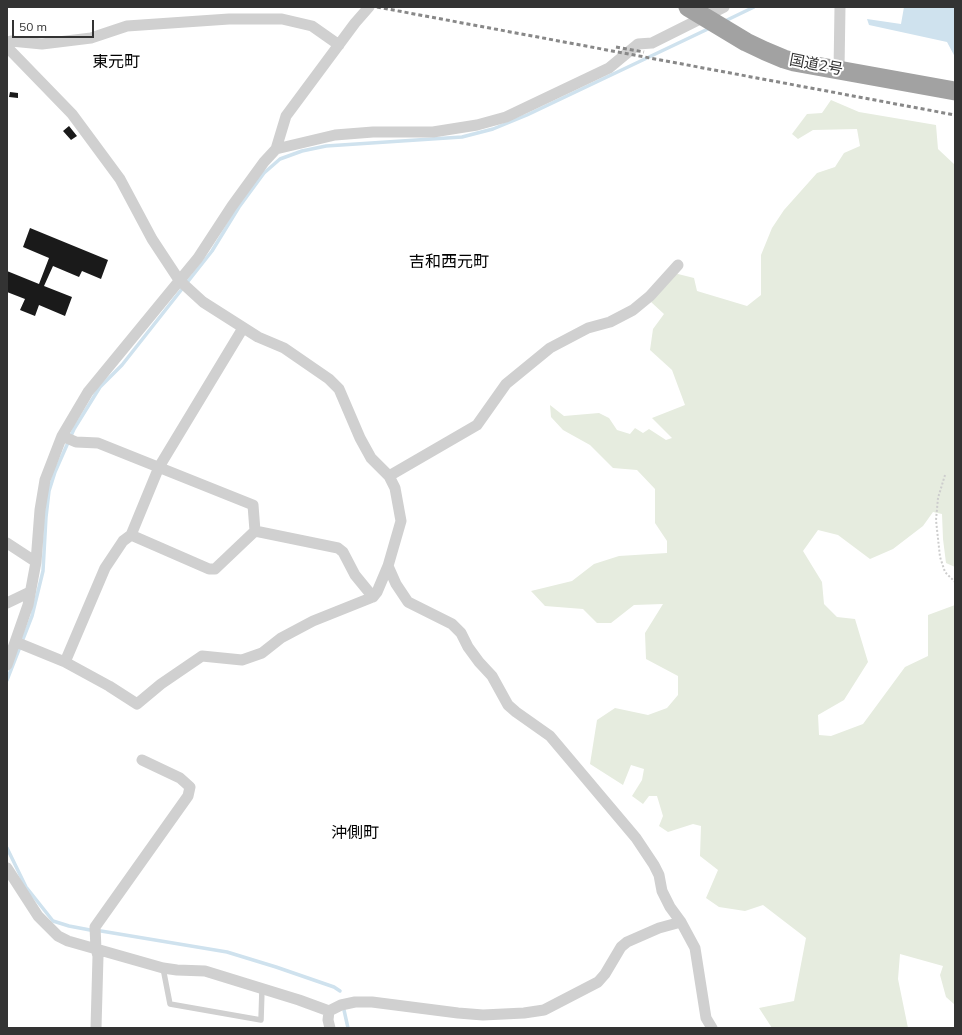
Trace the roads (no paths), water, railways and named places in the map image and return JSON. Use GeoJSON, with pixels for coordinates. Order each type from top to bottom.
{"type":"FeatureCollection","features":[{"type":"Feature","properties":{"kind":"highway","name":"国道2号"},"geometry":{"type":"LineString","coordinates":[[688,7],[755,47],[784,59],[955,91]]}},
{"type":"Feature","properties":{"kind":"street"},"geometry":{"type":"LineString","coordinates":[[7,665],[28,605],[36,562],[40,510],[45,480],[62,436],[88,392],[198,258],[232,206],[264,162],[276,149],[286,116],[355,23],[369,7]]}},
{"type":"Feature","properties":{"kind":"street"},"geometry":{"type":"LineString","coordinates":[[276,149],[335,135],[372,132],[433,132],[477,125],[506,116],[609,68],[638,44],[652,43],[707,18],[724,7]]}},
{"type":"Feature","properties":{"kind":"street"},"geometry":{"type":"LineString","coordinates":[[840,7],[840,70]]}},
{"type":"Feature","properties":{"kind":"street"},"geometry":{"type":"LineString","coordinates":[[7,43],[11,40],[42,44],[91,38],[127,26],[229,19],[282,19],[312,26],[339,45]]}},
{"type":"Feature","properties":{"kind":"street"},"geometry":{"type":"LineString","coordinates":[[7,47],[72,114],[120,179],[152,239],[179,280],[203,302],[258,337],[284,348],[330,379],[339,388],[360,438],[371,458],[389,476],[396,488],[401,521],[388,566],[374,597],[313,621],[281,638],[262,653],[242,660],[202,656],[161,684],[137,704],[109,686],[65,662],[16,642]]}},
{"type":"Feature","properties":{"kind":"street"},"geometry":{"type":"LineString","coordinates":[[389,476],[476,425],[506,384],[550,348],[588,328],[610,322],[633,310],[650,296],[678,265]]}},
{"type":"Feature","properties":{"kind":"street"},"geometry":{"type":"LineString","coordinates":[[65,662],[105,568],[122,541],[131,535],[159,467],[243,328]]}},
{"type":"Feature","properties":{"kind":"street"},"geometry":{"type":"LineString","coordinates":[[62,436],[76,442],[98,443],[253,505],[255,531]]}},
{"type":"Feature","properties":{"kind":"street"},"geometry":{"type":"LineString","coordinates":[[131,535],[209,569],[215,569],[255,531]]}},
{"type":"Feature","properties":{"kind":"street"},"geometry":{"type":"LineString","coordinates":[[255,531],[338,548],[343,552],[354,575],[374,597]]}},
{"type":"Feature","properties":{"kind":"street"},"geometry":{"type":"LineString","coordinates":[[7,543],[36,562]]}},
{"type":"Feature","properties":{"kind":"street"},"geometry":{"type":"LineString","coordinates":[[388,566],[396,584],[408,602],[452,624],[461,633],[468,647],[492,676],[508,705],[550,736],[631,833],[654,865],[659,875],[662,890],[670,907],[682,922],[695,948],[706,1018],[712,1028]]}},
{"type":"Feature","properties":{"kind":"street"},"geometry":{"type":"LineString","coordinates":[[7,603],[30,592]]}},
{"type":"Feature","properties":{"kind":"street"},"geometry":{"type":"LineString","coordinates":[[96,1028],[98,956],[96,949],[95,928],[188,796],[190,787],[180,778],[142,760]]}},
{"type":"Feature","properties":{"kind":"street"},"geometry":{"type":"LineString","coordinates":[[7,868],[38,916],[58,936],[68,941],[163,968],[205,971],[299,1000],[329,1011],[341,1005],[355,1002],[372,1002],[483,1015],[524,1013],[544,1010],[598,982],[605,974],[621,947],[627,942],[659,928],[682,922]]}},
{"type":"Feature","properties":{"kind":"street"},"geometry":{"type":"LineString","coordinates":[[329,1011],[328,1020],[330,1028]]}},
{"type":"Feature","properties":{"kind":"lane"},"geometry":{"type":"LineString","coordinates":[[163,968],[170,1004],[261,1020],[262,989]]}},
{"type":"Feature","properties":{"kind":"water"},"geometry":{"type":"Polygon","coordinates":[[[904,7],[955,7],[955,57],[947,42],[869,25],[867,19],[901,24],[904,7]]]}},
{"type":"Feature","properties":{"kind":"waterway"},"geometry":{"type":"LineString","coordinates":[[725,21],[754,7]]}},
{"type":"Feature","properties":{"kind":"waterway"},"geometry":{"type":"LineString","coordinates":[[7,680],[32,616],[43,571],[49,491],[55,472],[74,429],[100,387],[122,365],[212,251],[239,207],[264,173],[280,159],[302,151],[326,146],[462,137],[493,129],[527,115],[710,28]]}},
{"type":"Feature","properties":{"kind":"waterway"},"geometry":{"type":"LineString","coordinates":[[7,848],[26,887],[53,921],[90,930]]}},
{"type":"Feature","properties":{"kind":"waterway"},"geometry":{"type":"LineString","coordinates":[[101,931],[227,952],[334,987],[340,991]]}},
{"type":"Feature","properties":{"kind":"waterway"},"geometry":{"type":"LineString","coordinates":[[344,1010],[348,1028]]}},
{"type":"Feature","properties":{"kind":"railway"},"geometry":{"type":"LineString","coordinates":[[377,7],[955,115]]}},
{"type":"Feature","properties":{"kind":"railway"},"geometry":{"type":"LineString","coordinates":[[616,47],[644,52]]}},
{"type":"Feature","properties":{"kind":"district","name":"東元町"},"geometry":{"type":"Point","coordinates":[116,62]}},
{"type":"Feature","properties":{"kind":"district","name":"吉和西元町"},"geometry":{"type":"Point","coordinates":[449,262]}},
{"type":"Feature","properties":{"kind":"district","name":"沖側町"},"geometry":{"type":"Point","coordinates":[355,833]}}]}
